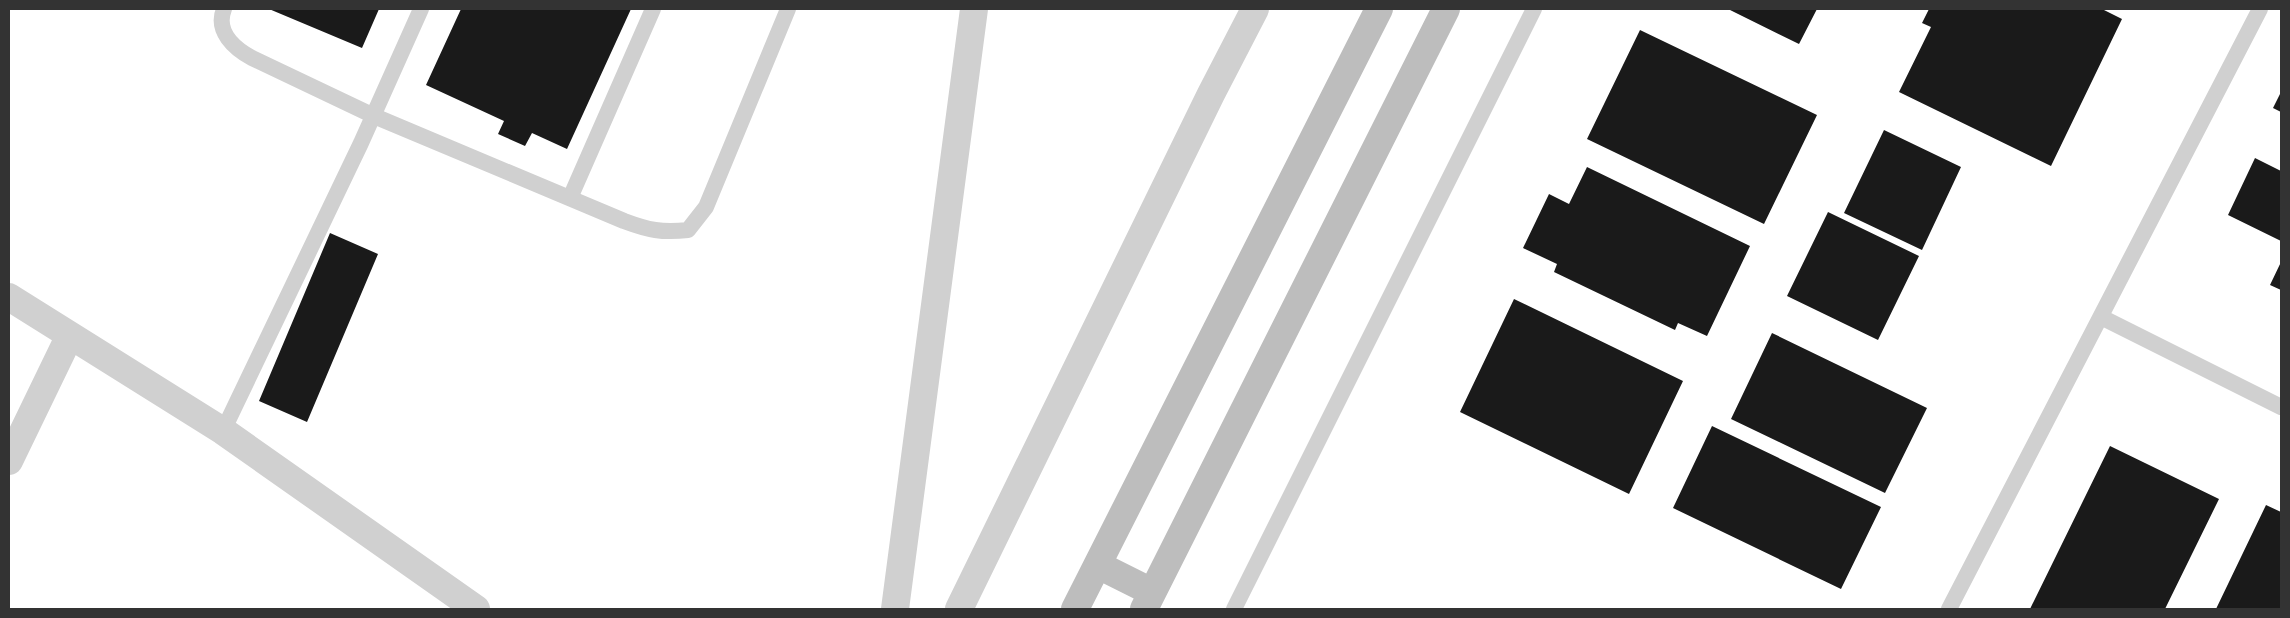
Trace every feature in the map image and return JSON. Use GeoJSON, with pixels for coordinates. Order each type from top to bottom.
{"type":"FeatureCollection","features":[{"type":"Feature","properties":{"kind":"main road"},"geometry":{"type":"LineString","coordinates":[[1075,609],[1379,9]]}},
{"type":"Feature","properties":{"kind":"main road"},"geometry":{"type":"LineString","coordinates":[[1098,565],[1148,600],[1446,9]]}},
{"type":"Feature","properties":{"kind":"street"},"geometry":{"type":"LineString","coordinates":[[894,609],[974,9]]}},
{"type":"Feature","properties":{"kind":"street"},"geometry":{"type":"LineString","coordinates":[[960,609],[1211,94],[1255,9]]}},
{"type":"Feature","properties":{"kind":"street"},"geometry":{"type":"LineString","coordinates":[[9,298],[223,431],[476,609]]}},
{"type":"Feature","properties":{"kind":"street"},"geometry":{"type":"LineString","coordinates":[[9,461],[69,336]]}},
{"type":"Feature","properties":{"kind":"lane"},"geometry":{"type":"LineString","coordinates":[[224,9],[222,27],[226,36],[241,52],[374,116],[652,231],[688,230],[706,207],[788,9]]}},
{"type":"Feature","properties":{"kind":"lane"},"geometry":{"type":"LineString","coordinates":[[223,431],[374,116],[421,9]]}},
{"type":"Feature","properties":{"kind":"lane"},"geometry":{"type":"LineString","coordinates":[[570,198],[653,9]]}},
{"type":"Feature","properties":{"kind":"lane"},"geometry":{"type":"LineString","coordinates":[[1234,609],[1534,9]]}},
{"type":"Feature","properties":{"kind":"lane"},"geometry":{"type":"LineString","coordinates":[[1949,609],[2260,9]]}},
{"type":"Feature","properties":{"kind":"lane"},"geometry":{"type":"LineString","coordinates":[[2101,317],[2281,407]]}},
{"type":"Feature","properties":{"kind":"building"},"geometry":{"type":"Polygon","coordinates":[[[269,9],[379,9],[362,48],[269,9]]]}},
{"type":"Feature","properties":{"kind":"building"},"geometry":{"type":"Polygon","coordinates":[[[461,9],[631,9],[567,149],[532,133],[525,146],[498,134],[504,121],[426,85],[461,9]]]}},
{"type":"Feature","properties":{"kind":"building"},"geometry":{"type":"Polygon","coordinates":[[[1728,9],[1817,9],[1799,44],[1728,9]]]}},
{"type":"Feature","properties":{"kind":"building"},"geometry":{"type":"Polygon","coordinates":[[[1929,9],[2102,9],[2122,19],[2051,166],[1899,92],[1931,27],[1922,23],[1929,9]]]}},
{"type":"Feature","properties":{"kind":"building"},"geometry":{"type":"Polygon","coordinates":[[[1640,30],[1817,115],[1764,224],[1587,139],[1640,30]]]}},
{"type":"Feature","properties":{"kind":"building"},"geometry":{"type":"Polygon","coordinates":[[[2281,92],[2281,112],[2273,108],[2281,92]]]}},
{"type":"Feature","properties":{"kind":"building"},"geometry":{"type":"Polygon","coordinates":[[[1884,130],[1961,167],[1922,250],[1844,213],[1884,130]]]}},
{"type":"Feature","properties":{"kind":"building"},"geometry":{"type":"Polygon","coordinates":[[[2255,158],[2281,171],[2281,241],[2228,215],[2255,158]]]}},
{"type":"Feature","properties":{"kind":"building"},"geometry":{"type":"Polygon","coordinates":[[[1587,167],[1750,246],[1707,336],[1678,323],[1675,330],[1554,272],[1557,264],[1523,248],[1549,194],[1569,204],[1587,167]]]}},
{"type":"Feature","properties":{"kind":"building"},"geometry":{"type":"Polygon","coordinates":[[[1828,212],[1919,256],[1878,340],[1787,296],[1828,212]]]}},
{"type":"Feature","properties":{"kind":"building"},"geometry":{"type":"Polygon","coordinates":[[[330,233],[378,254],[307,422],[259,401],[330,233]]]}},
{"type":"Feature","properties":{"kind":"building"},"geometry":{"type":"Polygon","coordinates":[[[2281,262],[2281,290],[2270,285],[2281,262]]]}},
{"type":"Feature","properties":{"kind":"building"},"geometry":{"type":"Polygon","coordinates":[[[1514,299],[1683,381],[1629,494],[1460,412],[1514,299]]]}},
{"type":"Feature","properties":{"kind":"building"},"geometry":{"type":"Polygon","coordinates":[[[1772,333],[1927,408],[1885,493],[1731,419],[1772,333]]]}},
{"type":"Feature","properties":{"kind":"building"},"geometry":{"type":"Polygon","coordinates":[[[1712,426],[1881,507],[1841,589],[1673,508],[1712,426]]]}},
{"type":"Feature","properties":{"kind":"building"},"geometry":{"type":"Polygon","coordinates":[[[2110,446],[2219,499],[2165,609],[2030,609],[2110,446]]]}},
{"type":"Feature","properties":{"kind":"building"},"geometry":{"type":"Polygon","coordinates":[[[2266,505],[2281,512],[2281,609],[2216,609],[2266,505]]]}}]}
